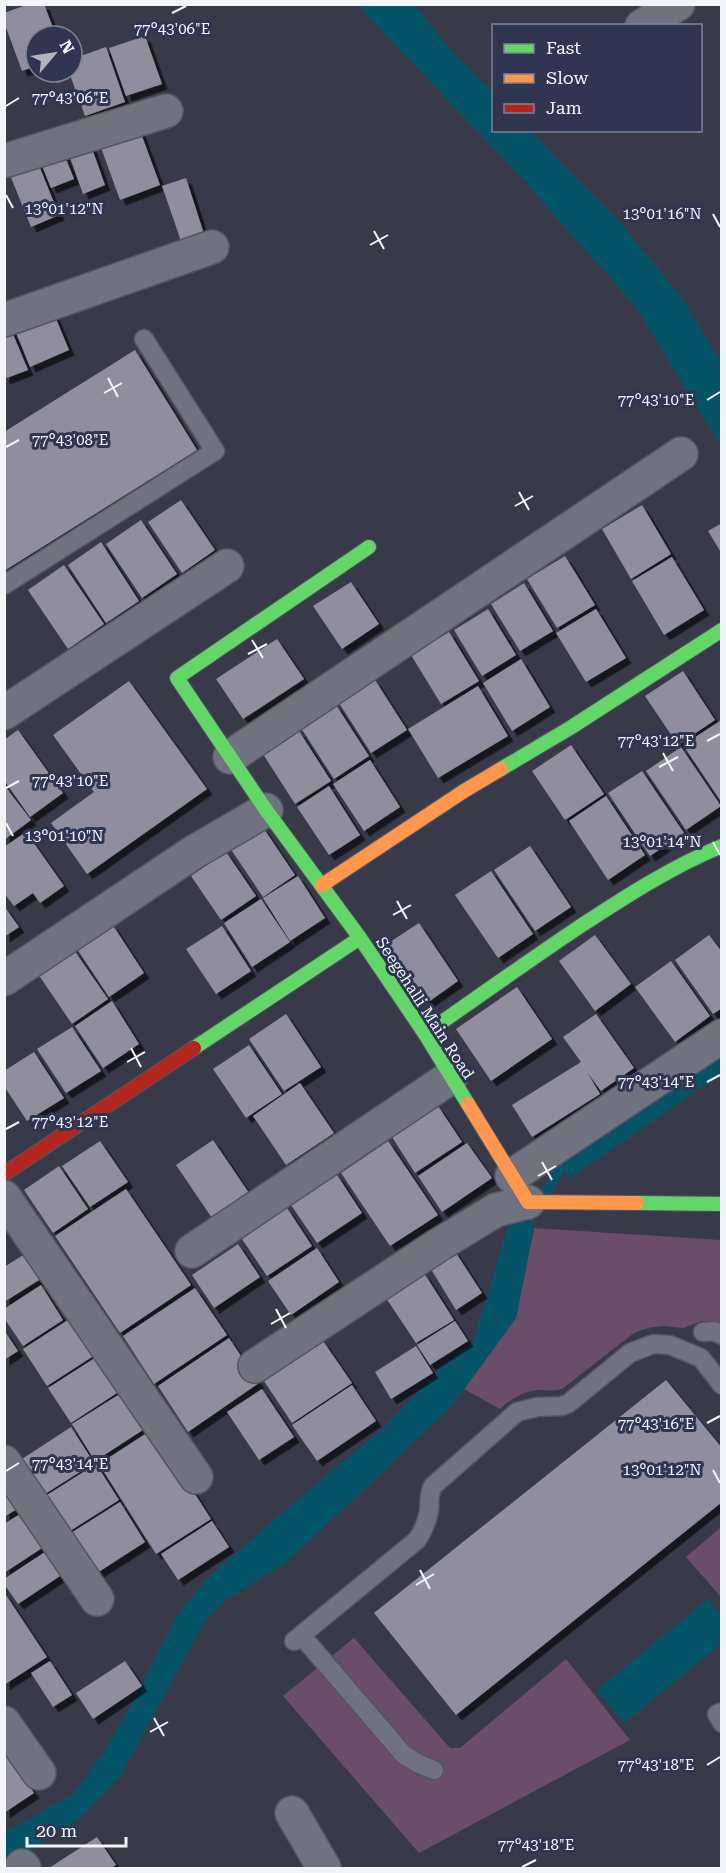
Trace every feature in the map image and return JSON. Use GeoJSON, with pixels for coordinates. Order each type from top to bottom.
{"type":"FeatureCollection","features":[{"type":"Feature","properties":{"kind":"street"},"geometry":{"type":"LineString","coordinates":[[645,24],[678,4]]}},
{"type":"Feature","properties":{"kind":"street"},"geometry":{"type":"LineString","coordinates":[[4,161],[166,111]]}},
{"type":"Feature","properties":{"kind":"street"},"geometry":{"type":"LineString","coordinates":[[4,320],[212,247]]}},
{"type":"Feature","properties":{"kind":"street"},"geometry":{"type":"LineString","coordinates":[[230,757],[681,454]]}},
{"type":"Feature","properties":{"kind":"street"},"geometry":{"type":"LineString","coordinates":[[360,938],[266,810],[177,678],[369,547]]}},
{"type":"Feature","properties":{"kind":"street"},"geometry":{"type":"LineString","coordinates":[[4,713],[227,567]]}},
{"type":"Feature","properties":{"kind":"street"},"geometry":{"type":"LineString","coordinates":[[322,885],[464,792],[570,728],[722,630]]}},
{"type":"Feature","properties":{"kind":"street"},"geometry":{"type":"LineString","coordinates":[[4,979],[194,852],[266,810]]}},
{"type":"Feature","properties":{"kind":"street"},"geometry":{"type":"LineString","coordinates":[[425,1034],[492,986],[650,881],[694,857],[722,846]]}},
{"type":"Feature","properties":{"kind":"street","name":"Seegehalli Main Road"},"geometry":{"type":"LineString","coordinates":[[4,1174],[360,938],[425,1034],[520,1189]]}},
{"type":"Feature","properties":{"kind":"street"},"geometry":{"type":"LineString","coordinates":[[255,1366],[436,1246],[496,1210],[520,1189],[722,1036]]}},
{"type":"Feature","properties":{"kind":"street"},"geometry":{"type":"LineString","coordinates":[[192,1251],[451,1077]]}},
{"type":"Feature","properties":{"kind":"street"},"geometry":{"type":"LineString","coordinates":[[520,1189],[722,1204]]}},
{"type":"Feature","properties":{"kind":"street"},"geometry":{"type":"LineString","coordinates":[[4,1197],[196,1477]]}},
{"type":"Feature","properties":{"kind":"street"},"geometry":{"type":"LineString","coordinates":[[4,1462],[97,1599]]}},
{"type":"Feature","properties":{"kind":"street"},"geometry":{"type":"LineString","coordinates":[[4,1723],[39,1773]]}},
{"type":"Feature","properties":{"kind":"street"},"geometry":{"type":"LineString","coordinates":[[291,1813],[324,1869]]}},
{"type":"Feature","properties":{"kind":"lane"},"geometry":{"type":"LineString","coordinates":[[4,585],[215,451],[144,339]]}},
{"type":"Feature","properties":{"kind":"lane"},"geometry":{"type":"LineString","coordinates":[[434,1770],[404,1755],[298,1638],[417,1540],[426,1523],[428,1499],[433,1486],[517,1412],[569,1403],[630,1353],[653,1344],[670,1345],[701,1358],[722,1385]]}},
{"type":"Feature","properties":{"kind":"lane"},"geometry":{"type":"LineString","coordinates":[[722,1712],[717,1714],[722,1723]]}},
{"type":"Feature","properties":{"kind":"shaded area"},"geometry":{"type":"Polygon","coordinates":[[[534,1228],[721,1240],[721,1324],[702,1321],[683,1328],[663,1326],[634,1333],[562,1389],[524,1393],[500,1409],[464,1389],[516,1318],[534,1228]]]}},
{"type":"Feature","properties":{"kind":"shaded area"},"geometry":{"type":"Polygon","coordinates":[[[721,1527],[721,1597],[686,1557],[721,1527]]]}},
{"type":"Feature","properties":{"kind":"shaded area"},"geometry":{"type":"Polygon","coordinates":[[[354,1638],[450,1748],[460,1748],[566,1659],[630,1740],[419,1853],[283,1696],[354,1638]]]}},
{"type":"Feature","properties":{"kind":"water"},"geometry":{"type":"Polygon","coordinates":[[[358,5],[414,5],[449,48],[492,92],[492,132],[531,132],[617,219],[681,297],[721,362],[721,446],[635,306],[516,172],[358,5]]]}},
{"type":"Feature","properties":{"kind":"water"},"geometry":{"type":"Polygon","coordinates":[[[721,1045],[721,1074],[571,1177],[546,1159],[721,1045]]]}},
{"type":"Feature","properties":{"kind":"water"},"geometry":{"type":"Polygon","coordinates":[[[517,1213],[534,1228],[516,1318],[451,1407],[288,1561],[223,1602],[203,1624],[120,1777],[80,1818],[5,1867],[5,1833],[74,1793],[105,1750],[129,1709],[180,1610],[209,1577],[381,1430],[442,1367],[473,1342],[509,1223],[517,1213]]]}},
{"type":"Feature","properties":{"kind":"water"},"geometry":{"type":"Polygon","coordinates":[[[708,1599],[721,1616],[721,1644],[624,1723],[597,1690],[708,1599]]]}},
{"type":"Feature","properties":{"kind":"building"},"geometry":{"type":"Polygon","coordinates":[[[29,4],[44,4],[52,24],[24,24],[24,70],[22,71],[4,22],[4,13],[29,4]]]}},
{"type":"Feature","properties":{"kind":"building"},"geometry":{"type":"Polygon","coordinates":[[[145,36],[162,84],[126,96],[109,48],[145,36]]]}},
{"type":"Feature","properties":{"kind":"building"},"geometry":{"type":"Polygon","coordinates":[[[106,47],[125,102],[85,116],[73,84],[84,84],[84,55],[106,47]]]}},
{"type":"Feature","properties":{"kind":"building"},"geometry":{"type":"Polygon","coordinates":[[[139,128],[160,185],[120,200],[99,142],[139,128]]]}},
{"type":"Feature","properties":{"kind":"building"},"geometry":{"type":"Polygon","coordinates":[[[90,143],[105,185],[83,194],[68,152],[90,143]]]}},
{"type":"Feature","properties":{"kind":"building"},"geometry":{"type":"Polygon","coordinates":[[[63,151],[74,179],[51,188],[40,161],[63,151]]]}},
{"type":"Feature","properties":{"kind":"building"},"geometry":{"type":"Polygon","coordinates":[[[36,158],[59,215],[31,227],[8,170],[36,158]]]}},
{"type":"Feature","properties":{"kind":"building"},"geometry":{"type":"Polygon","coordinates":[[[186,178],[204,234],[181,241],[162,186],[186,178]]]}},
{"type":"Feature","properties":{"kind":"building"},"geometry":{"type":"Polygon","coordinates":[[[54,314],[69,350],[30,367],[15,330],[54,314]]]}},
{"type":"Feature","properties":{"kind":"building"},"geometry":{"type":"Polygon","coordinates":[[[10,327],[28,370],[4,379],[4,330],[10,327]]]}},
{"type":"Feature","properties":{"kind":"building"},"geometry":{"type":"Polygon","coordinates":[[[135,350],[197,450],[4,571],[4,432],[135,350]]]}},
{"type":"Feature","properties":{"kind":"building"},"geometry":{"type":"Polygon","coordinates":[[[181,500],[215,550],[182,573],[148,522],[181,500]]]}},
{"type":"Feature","properties":{"kind":"building"},"geometry":{"type":"Polygon","coordinates":[[[642,505],[671,554],[631,579],[602,529],[642,505]]]}},
{"type":"Feature","properties":{"kind":"building"},"geometry":{"type":"Polygon","coordinates":[[[141,520],[177,574],[142,598],[106,544],[141,520]]]}},
{"type":"Feature","properties":{"kind":"building"},"geometry":{"type":"Polygon","coordinates":[[[722,523],[722,554],[708,531],[722,523]]]}},
{"type":"Feature","properties":{"kind":"building"},"geometry":{"type":"Polygon","coordinates":[[[101,542],[139,601],[106,623],[68,565],[101,542]]]}},
{"type":"Feature","properties":{"kind":"building"},"geometry":{"type":"Polygon","coordinates":[[[565,556],[595,605],[557,628],[527,579],[565,556]]]}},
{"type":"Feature","properties":{"kind":"building"},"geometry":{"type":"Polygon","coordinates":[[[672,557],[704,610],[664,635],[632,581],[672,557]]]}},
{"type":"Feature","properties":{"kind":"building"},"geometry":{"type":"Polygon","coordinates":[[[64,565],[104,624],[68,649],[28,590],[64,565]]]}},
{"type":"Feature","properties":{"kind":"building"},"geometry":{"type":"Polygon","coordinates":[[[351,582],[379,624],[342,649],[313,606],[351,582]]]}},
{"type":"Feature","properties":{"kind":"building"},"geometry":{"type":"Polygon","coordinates":[[[524,583],[553,631],[520,651],[491,604],[524,583]]]}},
{"type":"Feature","properties":{"kind":"building"},"geometry":{"type":"Polygon","coordinates":[[[488,609],[516,655],[482,676],[454,630],[488,609]]]}},
{"type":"Feature","properties":{"kind":"building"},"geometry":{"type":"Polygon","coordinates":[[[596,609],[626,658],[586,682],[556,633],[596,609]]]}},
{"type":"Feature","properties":{"kind":"building"},"geometry":{"type":"Polygon","coordinates":[[[449,632],[479,681],[441,704],[411,655],[449,632]]]}},
{"type":"Feature","properties":{"kind":"building"},"geometry":{"type":"Polygon","coordinates":[[[277,639],[304,679],[243,719],[216,679],[277,639]]]}},
{"type":"Feature","properties":{"kind":"building"},"geometry":{"type":"Polygon","coordinates":[[[521,659],[550,707],[512,731],[483,683],[521,659]]]}},
{"type":"Feature","properties":{"kind":"building"},"geometry":{"type":"Polygon","coordinates":[[[683,671],[715,720],[678,745],[645,696],[683,671]]]}},
{"type":"Feature","properties":{"kind":"building"},"geometry":{"type":"Polygon","coordinates":[[[375,680],[407,730],[371,753],[339,703],[375,680]]]}},
{"type":"Feature","properties":{"kind":"building"},"geometry":{"type":"Polygon","coordinates":[[[129,681],[207,789],[87,874],[51,823],[94,792],[53,735],[129,681]]]}},
{"type":"Feature","properties":{"kind":"building"},"geometry":{"type":"Polygon","coordinates":[[[478,686],[508,736],[438,778],[408,729],[478,686]]]}},
{"type":"Feature","properties":{"kind":"building"},"geometry":{"type":"Polygon","coordinates":[[[336,705],[369,756],[334,779],[301,728],[336,705]]]}},
{"type":"Feature","properties":{"kind":"building"},"geometry":{"type":"Polygon","coordinates":[[[720,721],[722,724],[722,803],[683,745],[720,721]]]}},
{"type":"Feature","properties":{"kind":"building"},"geometry":{"type":"Polygon","coordinates":[[[18,730],[63,793],[30,817],[4,780],[4,740],[18,730]]]}},
{"type":"Feature","properties":{"kind":"building"},"geometry":{"type":"Polygon","coordinates":[[[299,731],[331,781],[295,804],[263,754],[299,731]]]}},
{"type":"Feature","properties":{"kind":"building"},"geometry":{"type":"Polygon","coordinates":[[[571,745],[604,794],[565,820],[532,771],[571,745]]]}},
{"type":"Feature","properties":{"kind":"building"},"geometry":{"type":"Polygon","coordinates":[[[681,747],[721,806],[686,830],[646,771],[681,747]]]}},
{"type":"Feature","properties":{"kind":"building"},"geometry":{"type":"Polygon","coordinates":[[[370,760],[400,807],[364,831],[333,784],[370,760]]]}},
{"type":"Feature","properties":{"kind":"building"},"geometry":{"type":"Polygon","coordinates":[[[642,771],[684,833],[650,856],[608,793],[642,771]]]}},
{"type":"Feature","properties":{"kind":"building"},"geometry":{"type":"Polygon","coordinates":[[[4,785],[31,820],[4,840],[4,785]]]}},
{"type":"Feature","properties":{"kind":"building"},"geometry":{"type":"Polygon","coordinates":[[[329,786],[360,835],[329,855],[297,807],[329,786]]]}},
{"type":"Feature","properties":{"kind":"building"},"geometry":{"type":"Polygon","coordinates":[[[606,796],[645,855],[608,880],[569,821],[606,796]]]}},
{"type":"Feature","properties":{"kind":"building"},"geometry":{"type":"Polygon","coordinates":[[[262,826],[295,875],[263,897],[230,848],[262,826]]]}},
{"type":"Feature","properties":{"kind":"building"},"geometry":{"type":"Polygon","coordinates":[[[26,832],[64,886],[40,903],[33,893],[14,906],[4,893],[4,847],[26,832]]]}},
{"type":"Feature","properties":{"kind":"building"},"geometry":{"type":"Polygon","coordinates":[[[530,846],[571,907],[535,931],[494,870],[530,846]]]}},
{"type":"Feature","properties":{"kind":"building"},"geometry":{"type":"Polygon","coordinates":[[[226,852],[256,896],[221,920],[191,876],[226,852]]]}},
{"type":"Feature","properties":{"kind":"building"},"geometry":{"type":"Polygon","coordinates":[[[491,871],[533,934],[498,958],[455,895],[491,871]]]}},
{"type":"Feature","properties":{"kind":"building"},"geometry":{"type":"Polygon","coordinates":[[[298,876],[325,918],[290,941],[263,898],[298,876]]]}},
{"type":"Feature","properties":{"kind":"building"},"geometry":{"type":"Polygon","coordinates":[[[261,899],[290,942],[252,967],[224,923],[261,899]]]}},
{"type":"Feature","properties":{"kind":"building"},"geometry":{"type":"Polygon","coordinates":[[[4,906],[19,927],[4,937],[4,906]]]}},
{"type":"Feature","properties":{"kind":"building"},"geometry":{"type":"Polygon","coordinates":[[[419,923],[458,981],[427,1003],[387,944],[419,923]]]}},
{"type":"Feature","properties":{"kind":"building"},"geometry":{"type":"Polygon","coordinates":[[[112,924],[144,973],[109,997],[77,949],[112,924]]]}},
{"type":"Feature","properties":{"kind":"building"},"geometry":{"type":"Polygon","coordinates":[[[222,926],[251,971],[216,994],[186,949],[222,926]]]}},
{"type":"Feature","properties":{"kind":"building"},"geometry":{"type":"Polygon","coordinates":[[[595,935],[631,984],[595,1011],[559,961],[595,935]]]}},
{"type":"Feature","properties":{"kind":"building"},"geometry":{"type":"Polygon","coordinates":[[[709,935],[722,952],[722,1008],[713,1014],[675,960],[709,935]]]}},
{"type":"Feature","properties":{"kind":"building"},"geometry":{"type":"Polygon","coordinates":[[[74,950],[108,999],[72,1024],[38,974],[74,950]]]}},
{"type":"Feature","properties":{"kind":"building"},"geometry":{"type":"Polygon","coordinates":[[[671,961],[710,1016],[675,1042],[635,987],[671,961]]]}},
{"type":"Feature","properties":{"kind":"building"},"geometry":{"type":"Polygon","coordinates":[[[517,987],[552,1039],[491,1081],[456,1029],[517,987]]]}},
{"type":"Feature","properties":{"kind":"building"},"geometry":{"type":"Polygon","coordinates":[[[112,1001],[139,1044],[103,1068],[75,1026],[112,1001]]]}},
{"type":"Feature","properties":{"kind":"building"},"geometry":{"type":"Polygon","coordinates":[[[286,1014],[321,1067],[284,1091],[249,1039],[286,1014]]]}},
{"type":"Feature","properties":{"kind":"building"},"geometry":{"type":"Polygon","coordinates":[[[596,1014],[634,1068],[601,1091],[587,1072],[600,1094],[532,1137],[512,1105],[581,1062],[563,1037],[596,1014]]]}},
{"type":"Feature","properties":{"kind":"building"},"geometry":{"type":"Polygon","coordinates":[[[72,1027],[101,1071],[66,1093],[37,1049],[72,1027]]]}},
{"type":"Feature","properties":{"kind":"building"},"geometry":{"type":"Polygon","coordinates":[[[249,1045],[282,1094],[246,1118],[213,1069],[249,1045]]]}},
{"type":"Feature","properties":{"kind":"building"},"geometry":{"type":"Polygon","coordinates":[[[34,1052],[64,1098],[27,1121],[4,1086],[4,1071],[34,1052]]]}},
{"type":"Feature","properties":{"kind":"building"},"geometry":{"type":"Polygon","coordinates":[[[300,1083],[334,1133],[286,1165],[253,1116],[300,1083]]]}},
{"type":"Feature","properties":{"kind":"building"},"geometry":{"type":"Polygon","coordinates":[[[438,1106],[462,1142],[415,1173],[392,1137],[438,1106]]]}},
{"type":"Feature","properties":{"kind":"building"},"geometry":{"type":"Polygon","coordinates":[[[213,1140],[249,1193],[212,1218],[176,1165],[213,1140]]]}},
{"type":"Feature","properties":{"kind":"building"},"geometry":{"type":"Polygon","coordinates":[[[100,1141],[128,1182],[90,1207],[62,1166],[100,1141]]]}},
{"type":"Feature","properties":{"kind":"building"},"geometry":{"type":"Polygon","coordinates":[[[388,1141],[438,1215],[390,1246],[341,1173],[388,1141]]]}},
{"type":"Feature","properties":{"kind":"building"},"geometry":{"type":"Polygon","coordinates":[[[467,1143],[492,1178],[442,1212],[418,1176],[467,1143]]]}},
{"type":"Feature","properties":{"kind":"building"},"geometry":{"type":"Polygon","coordinates":[[[59,1166],[88,1209],[53,1233],[24,1190],[59,1166]]]}},
{"type":"Feature","properties":{"kind":"building"},"geometry":{"type":"Polygon","coordinates":[[[337,1175],[362,1213],[317,1243],[291,1205],[337,1175]]]}},
{"type":"Feature","properties":{"kind":"building"},"geometry":{"type":"Polygon","coordinates":[[[126,1189],[191,1285],[120,1333],[55,1236],[126,1189]]]}},
{"type":"Feature","properties":{"kind":"building"},"geometry":{"type":"Polygon","coordinates":[[[287,1208],[312,1246],[267,1276],[242,1239],[287,1208]]]}},
{"type":"Feature","properties":{"kind":"building"},"geometry":{"type":"Polygon","coordinates":[[[238,1244],[260,1277],[214,1308],[192,1275],[238,1244]]]}},
{"type":"Feature","properties":{"kind":"building"},"geometry":{"type":"Polygon","coordinates":[[[317,1248],[339,1282],[291,1315],[268,1281],[317,1248]]]}},
{"type":"Feature","properties":{"kind":"building"},"geometry":{"type":"Polygon","coordinates":[[[454,1250],[482,1293],[456,1310],[429,1266],[454,1250]]]}},
{"type":"Feature","properties":{"kind":"building"},"geometry":{"type":"Polygon","coordinates":[[[28,1252],[44,1277],[4,1302],[4,1267],[28,1252]]]}},
{"type":"Feature","properties":{"kind":"building"},"geometry":{"type":"Polygon","coordinates":[[[424,1273],[454,1320],[416,1343],[386,1298],[424,1273]]]}},
{"type":"Feature","properties":{"kind":"building"},"geometry":{"type":"Polygon","coordinates":[[[41,1285],[63,1320],[23,1346],[4,1318],[4,1309],[41,1285]]]}},
{"type":"Feature","properties":{"kind":"building"},"geometry":{"type":"Polygon","coordinates":[[[195,1288],[227,1335],[154,1384],[123,1336],[195,1288]]]}},
{"type":"Feature","properties":{"kind":"building"},"geometry":{"type":"Polygon","coordinates":[[[71,1318],[95,1355],[47,1386],[23,1349],[71,1318]]]}},
{"type":"Feature","properties":{"kind":"building"},"geometry":{"type":"Polygon","coordinates":[[[455,1321],[468,1341],[430,1365],[417,1345],[455,1321]]]}},
{"type":"Feature","properties":{"kind":"building"},"geometry":{"type":"Polygon","coordinates":[[[4,1330],[18,1351],[4,1360],[4,1330]]]}},
{"type":"Feature","properties":{"kind":"building"},"geometry":{"type":"Polygon","coordinates":[[[229,1338],[259,1383],[188,1432],[158,1386],[229,1338]]]}},
{"type":"Feature","properties":{"kind":"building"},"geometry":{"type":"Polygon","coordinates":[[[323,1341],[352,1383],[292,1423],[264,1381],[323,1341]]]}},
{"type":"Feature","properties":{"kind":"building"},"geometry":{"type":"Polygon","coordinates":[[[416,1346],[433,1373],[391,1399],[375,1372],[416,1346]]]}},
{"type":"Feature","properties":{"kind":"building"},"geometry":{"type":"Polygon","coordinates":[[[98,1356],[120,1391],[71,1423],[48,1388],[98,1356]]]}},
{"type":"Feature","properties":{"kind":"building"},"geometry":{"type":"Polygon","coordinates":[[[666,1380],[722,1448],[722,1502],[456,1715],[374,1613],[666,1380]]]}},
{"type":"Feature","properties":{"kind":"building"},"geometry":{"type":"Polygon","coordinates":[[[352,1385],[376,1421],[317,1461],[292,1425],[352,1385]]]}},
{"type":"Feature","properties":{"kind":"building"},"geometry":{"type":"Polygon","coordinates":[[[262,1389],[294,1437],[259,1460],[227,1412],[262,1389]]]}},
{"type":"Feature","properties":{"kind":"building"},"geometry":{"type":"Polygon","coordinates":[[[123,1392],[146,1428],[95,1461],[72,1424],[123,1392]]]}},
{"type":"Feature","properties":{"kind":"building"},"geometry":{"type":"Polygon","coordinates":[[[71,1427],[94,1463],[45,1494],[22,1459],[71,1427]]]}},
{"type":"Feature","properties":{"kind":"building"},"geometry":{"type":"Polygon","coordinates":[[[153,1429],[211,1519],[156,1554],[99,1464],[153,1429]]]}},
{"type":"Feature","properties":{"kind":"building"},"geometry":{"type":"Polygon","coordinates":[[[96,1464],[119,1500],[70,1531],[47,1495],[96,1464]]]}},
{"type":"Feature","properties":{"kind":"building"},"geometry":{"type":"Polygon","coordinates":[[[4,1489],[17,1509],[4,1517],[4,1489]]]}},
{"type":"Feature","properties":{"kind":"building"},"geometry":{"type":"Polygon","coordinates":[[[120,1502],[145,1542],[97,1573],[71,1533],[120,1502]]]}},
{"type":"Feature","properties":{"kind":"building"},"geometry":{"type":"Polygon","coordinates":[[[20,1514],[42,1548],[4,1573],[4,1524],[20,1514]]]}},
{"type":"Feature","properties":{"kind":"building"},"geometry":{"type":"Polygon","coordinates":[[[212,1521],[229,1547],[178,1580],[161,1554],[212,1521]]]}},
{"type":"Feature","properties":{"kind":"building"},"geometry":{"type":"Polygon","coordinates":[[[48,1550],[63,1574],[18,1604],[4,1584],[4,1579],[48,1550]]]}},
{"type":"Feature","properties":{"kind":"building"},"geometry":{"type":"Polygon","coordinates":[[[4,1592],[47,1657],[4,1685],[4,1592]]]}},
{"type":"Feature","properties":{"kind":"building"},"geometry":{"type":"Polygon","coordinates":[[[50,1661],[72,1695],[53,1707],[31,1673],[50,1661]]]}},
{"type":"Feature","properties":{"kind":"building"},"geometry":{"type":"Polygon","coordinates":[[[125,1661],[142,1686],[93,1719],[76,1693],[125,1661]]]}},
{"type":"Feature","properties":{"kind":"building"},"geometry":{"type":"Polygon","coordinates":[[[4,1750],[34,1793],[4,1813],[4,1750]]]}},
{"type":"Feature","properties":{"kind":"building"},"geometry":{"type":"Polygon","coordinates":[[[97,1837],[116,1865],[111,1868],[49,1868],[97,1837]]]}},
{"type":"Feature","properties":{"kind":"waterway"},"geometry":{"type":"LineString","coordinates":[[521,1233],[564,1162],[570,1159]]}},
{"type":"Feature","properties":{"kind":"traffic: fast"},"geometry":{"type":"LineString","coordinates":[[360,938],[266,810],[177,678],[369,547]]}},
{"type":"Feature","properties":{"kind":"traffic: fast"},"geometry":{"type":"LineString","coordinates":[[501,769],[570,728],[722,630]]}},
{"type":"Feature","properties":{"kind":"traffic: fast"},"geometry":{"type":"LineString","coordinates":[[425,1034],[579,927],[666,873],[722,846]]}},
{"type":"Feature","properties":{"kind":"traffic: fast"},"geometry":{"type":"LineString","coordinates":[[194,1048],[360,938],[425,1034],[468,1104]]}},
{"type":"Feature","properties":{"kind":"traffic: fast"},"geometry":{"type":"LineString","coordinates":[[637,1203],[722,1204]]}},
{"type":"Feature","properties":{"kind":"traffic: slow"},"geometry":{"type":"LineString","coordinates":[[322,885],[501,769]]}},
{"type":"Feature","properties":{"kind":"traffic: slow"},"geometry":{"type":"LineString","coordinates":[[468,1104],[528,1202],[637,1203]]}},
{"type":"Feature","properties":{"kind":"traffic: jam"},"geometry":{"type":"LineString","coordinates":[[4,1174],[194,1048]]}}]}
